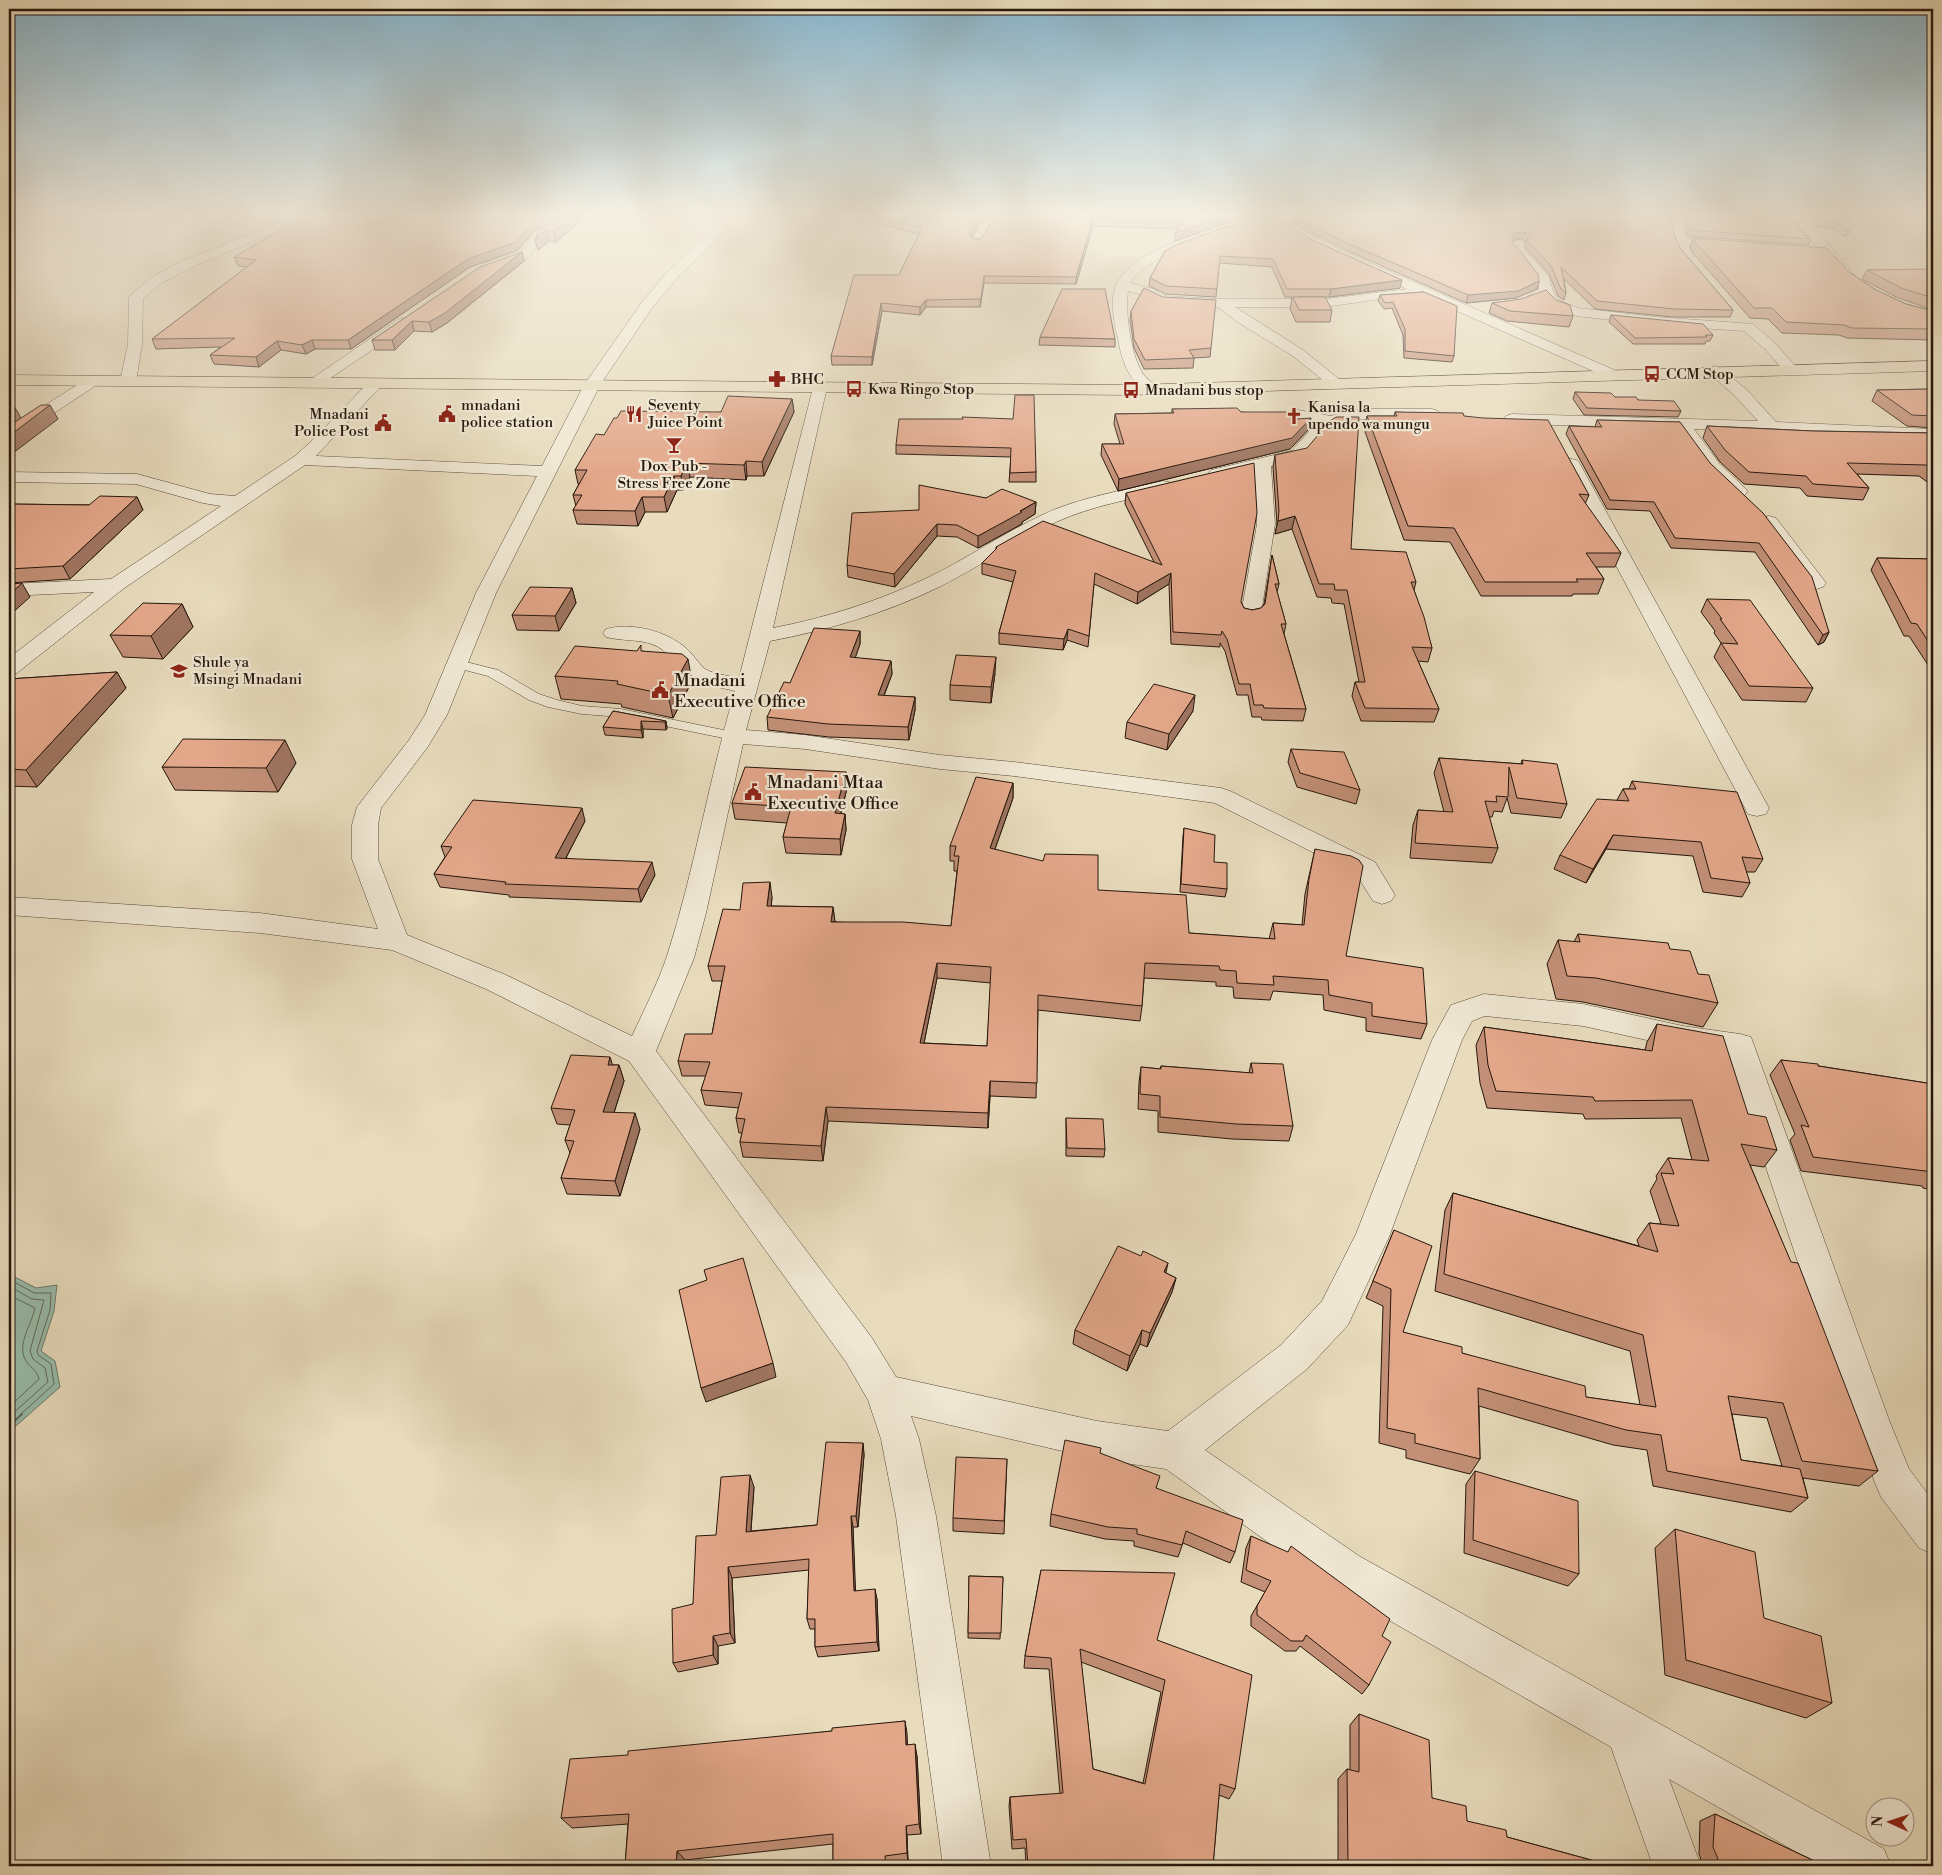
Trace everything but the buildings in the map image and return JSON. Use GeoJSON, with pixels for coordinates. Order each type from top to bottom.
{"type":"FeatureCollection","features":[{"type":"Feature","properties":{"kind":"highway"},"geometry":{"type":"LineString","coordinates":[[9,380],[1151,390],[1616,376],[1715,371],[1933,366]]}},
{"type":"Feature","properties":{"kind":"street"},"geometry":{"type":"LineString","coordinates":[[128,382],[135,344],[136,302]]}},
{"type":"Feature","properties":{"kind":"street"},"geometry":{"type":"LineString","coordinates":[[396,941],[365,859],[365,825],[369,807],[419,744],[436,715],[486,592],[592,385],[650,302]]}},
{"type":"Feature","properties":{"kind":"street"},"geometry":{"type":"LineString","coordinates":[[1122,302],[1123,341],[1137,377],[1151,390]]}},
{"type":"Feature","properties":{"kind":"street"},"geometry":{"type":"LineString","coordinates":[[1192,302],[1325,304],[1340,302]]}},
{"type":"Feature","properties":{"kind":"street"},"geometry":{"type":"LineString","coordinates":[[1448,302],[1616,376]]}},
{"type":"Feature","properties":{"kind":"street"},"geometry":{"type":"LineString","coordinates":[[1553,302],[1576,312],[1657,321],[1748,327]]}},
{"type":"Feature","properties":{"kind":"street"},"geometry":{"type":"LineString","coordinates":[[1222,303],[1244,320],[1298,353],[1336,383]]}},
{"type":"Feature","properties":{"kind":"street"},"geometry":{"type":"LineString","coordinates":[[1466,309],[1491,307]]}},
{"type":"Feature","properties":{"kind":"street"},"geometry":{"type":"LineString","coordinates":[[1732,310],[1770,346],[1790,369]]}},
{"type":"Feature","properties":{"kind":"street"},"geometry":{"type":"LineString","coordinates":[[312,384],[413,316]]}},
{"type":"Feature","properties":{"kind":"street"},"geometry":{"type":"LineString","coordinates":[[1715,371],[1741,393],[1772,427]]}},
{"type":"Feature","properties":{"kind":"street"},"geometry":{"type":"LineString","coordinates":[[9,435],[93,380]]}},
{"type":"Feature","properties":{"kind":"street"},"geometry":{"type":"LineString","coordinates":[[9,668],[116,584],[301,460],[323,440],[375,384]]}},
{"type":"Feature","properties":{"kind":"street"},"geometry":{"type":"LineString","coordinates":[[640,1054],[680,958],[694,913],[733,736],[760,637],[819,387]]}},
{"type":"Feature","properties":{"kind":"street"},"geometry":{"type":"LineString","coordinates":[[1205,477],[1297,455],[1320,428],[1342,417],[1366,414],[1450,416]]}},
{"type":"Feature","properties":{"kind":"street"},"geometry":{"type":"LineString","coordinates":[[1298,415],[1332,421]]}},
{"type":"Feature","properties":{"kind":"street"},"geometry":{"type":"LineString","coordinates":[[1498,419],[1555,435],[1682,424],[1933,434]]}},
{"type":"Feature","properties":{"kind":"street"},"geometry":{"type":"LineString","coordinates":[[1682,424],[1713,467],[1756,508],[1816,583]]}},
{"type":"Feature","properties":{"kind":"street"},"geometry":{"type":"LineString","coordinates":[[1555,435],[1757,808]]}},
{"type":"Feature","properties":{"kind":"street"},"geometry":{"type":"LineString","coordinates":[[301,460],[547,472]]}},
{"type":"Feature","properties":{"kind":"street"},"geometry":{"type":"LineString","coordinates":[[1251,614],[1266,524],[1262,464]]}},
{"type":"Feature","properties":{"kind":"street"},"geometry":{"type":"LineString","coordinates":[[9,477],[137,479],[209,499],[237,502]]}},
{"type":"Feature","properties":{"kind":"street"},"geometry":{"type":"LineString","coordinates":[[760,637],[812,628],[869,609],[932,583],[1050,518],[1076,508],[1176,483]]}},
{"type":"Feature","properties":{"kind":"street"},"geometry":{"type":"LineString","coordinates":[[9,590],[116,584]]}},
{"type":"Feature","properties":{"kind":"street"},"geometry":{"type":"LineString","coordinates":[[613,633],[632,633],[661,640],[679,653],[698,674],[747,687]]}},
{"type":"Feature","properties":{"kind":"street"},"geometry":{"type":"LineString","coordinates":[[733,736],[805,742],[940,762],[1221,796],[1366,868],[1382,895]]}},
{"type":"Feature","properties":{"kind":"street"},"geometry":{"type":"LineString","coordinates":[[9,906],[260,923],[396,941],[496,982],[640,1054],[859,1350],[884,1392],[900,1439],[916,1516],[967,1866]]}},
{"type":"Feature","properties":{"kind":"street"},"geometry":{"type":"LineString","coordinates":[[1174,1451],[1294,1357],[1335,1312],[1372,1237],[1447,1040],[1461,1013],[1484,1005],[1583,1015],[1683,1037],[1740,1045],[1867,1411],[1895,1483],[1933,1534]]}},
{"type":"Feature","properties":{"kind":"street"},"geometry":{"type":"LineString","coordinates":[[884,1392],[1097,1440],[1174,1451],[1344,1571],[1867,1866]]}},
{"type":"Feature","properties":{"kind":"street"},"geometry":{"type":"LineString","coordinates":[[1629,1733],[1677,1866]]}},
{"type":"Feature","properties":{"kind":"lane"},"geometry":{"type":"LineString","coordinates":[[458,664],[494,673],[534,698],[553,704],[582,710],[621,713],[733,736]]}},
{"type":"Feature","properties":{"kind":"water"},"geometry":{"type":"Polygon","coordinates":[[[9,1274],[36,1288],[57,1285],[54,1311],[41,1351],[55,1361],[60,1387],[9,1432],[9,1274]]]}},
{"type":"Feature","properties":{"kind":"place","name":"CCM Stop"},"geometry":{"type":"Point","coordinates":[1652,374]}},
{"type":"Feature","properties":{"kind":"place","name":"BHC"},"geometry":{"type":"Point","coordinates":[777,379]}},
{"type":"Feature","properties":{"kind":"place","name":"Kwa Ringo Stop"},"geometry":{"type":"Point","coordinates":[854,389]}},
{"type":"Feature","properties":{"kind":"place","name":"Mnadani bus stop"},"geometry":{"type":"Point","coordinates":[1131,390]}},
{"type":"Feature","properties":{"kind":"place","name":"mnadani police station"},"geometry":{"type":"Point","coordinates":[447,414]}},
{"type":"Feature","properties":{"kind":"place","name":"Seventy Juice Point"},"geometry":{"type":"Point","coordinates":[634,414]}},
{"type":"Feature","properties":{"kind":"place","name":"Kanisa la upendo wa mungu"},"geometry":{"type":"Point","coordinates":[1294,416]}},
{"type":"Feature","properties":{"kind":"place","name":"Mnadani Police Post"},"geometry":{"type":"Point","coordinates":[383,423]}},
{"type":"Feature","properties":{"kind":"place","name":"Dox Pub - Stress Free Zone"},"geometry":{"type":"Point","coordinates":[674,445]}},
{"type":"Feature","properties":{"kind":"place","name":"Shule ya Msingi Mnadani"},"geometry":{"type":"Point","coordinates":[179,671]}},
{"type":"Feature","properties":{"kind":"place","name":"Mnadani Executive Office"},"geometry":{"type":"Point","coordinates":[660,690]}},
{"type":"Feature","properties":{"kind":"place","name":"Mnadani Mtaa Executive Office"},"geometry":{"type":"Point","coordinates":[753,792]}}]}
